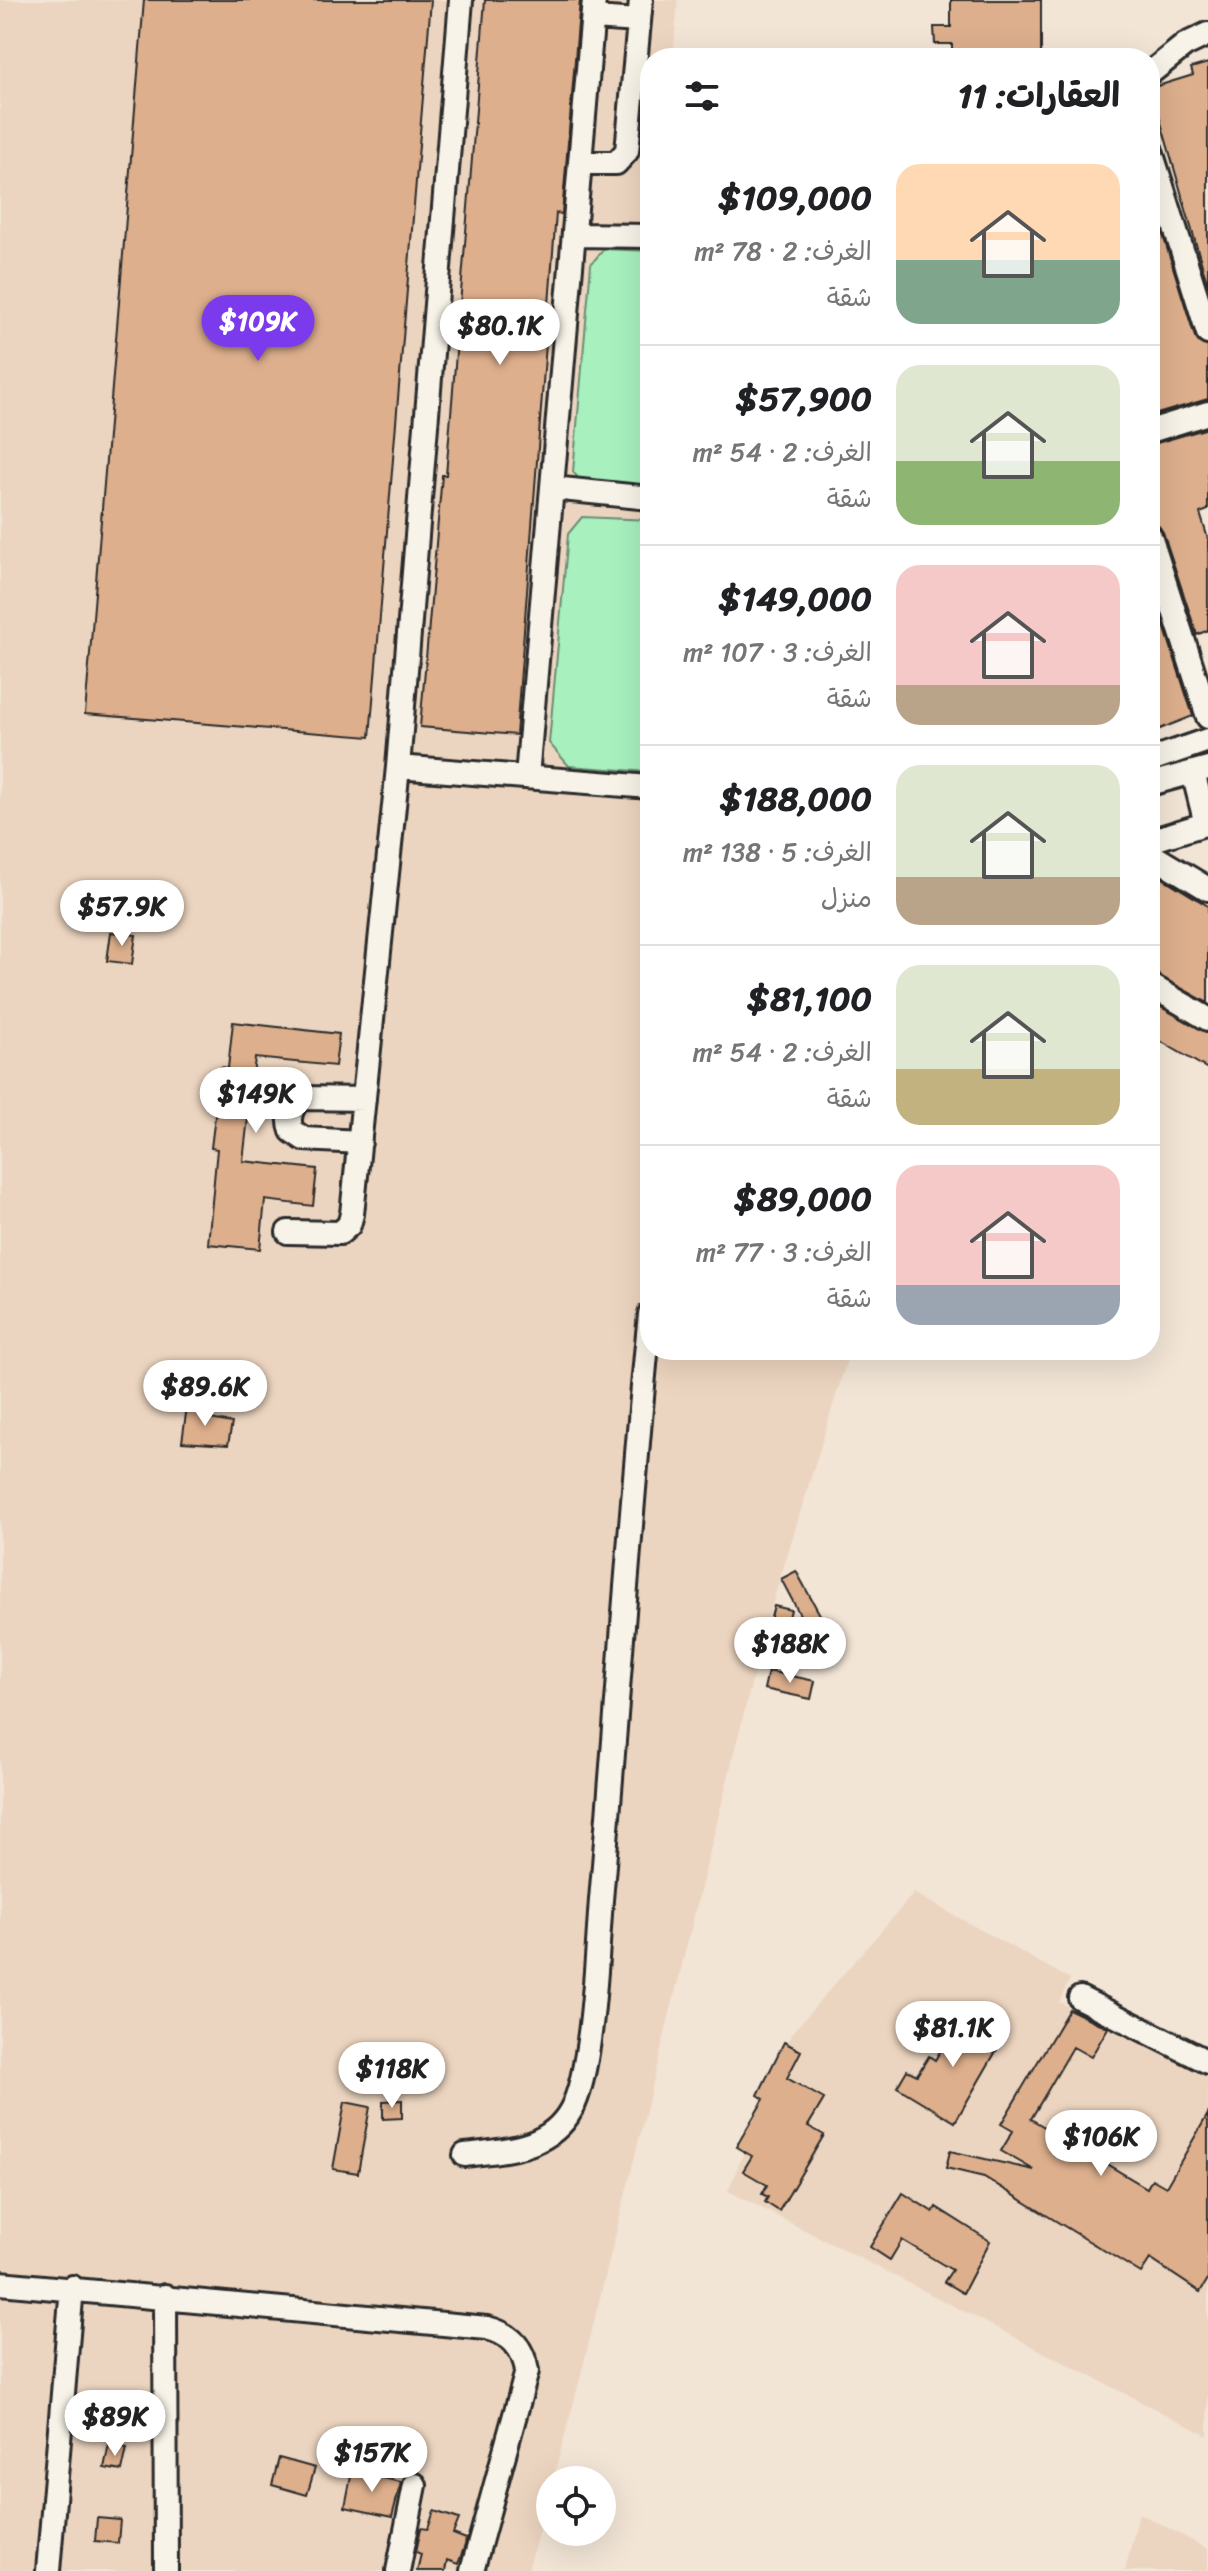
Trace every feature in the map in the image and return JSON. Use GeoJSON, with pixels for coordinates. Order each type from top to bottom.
{"type":"FeatureCollection","features":[{"type":"Feature","properties":{"kind":"street"},"geometry":{"type":"LineString","coordinates":[[288,1232],[329,1235],[340,1233],[349,1225],[398,767],[461,0]]}},
{"type":"Feature","properties":{"kind":"street"},"geometry":{"type":"LineString","coordinates":[[527,777],[580,163],[594,9],[640,11],[627,151],[616,163],[580,163]]}},
{"type":"Feature","properties":{"kind":"street"},"geometry":{"type":"LineString","coordinates":[[1160,65],[1185,45],[1208,34]]}},
{"type":"Feature","properties":{"kind":"street"},"geometry":{"type":"LineString","coordinates":[[1160,180],[1208,333]]}},
{"type":"Feature","properties":{"kind":"street"},"geometry":{"type":"LineString","coordinates":[[574,235],[640,236]]}},
{"type":"Feature","properties":{"kind":"street"},"geometry":{"type":"LineString","coordinates":[[1160,428],[1208,413]]}},
{"type":"Feature","properties":{"kind":"street"},"geometry":{"type":"LineString","coordinates":[[552,488],[640,497]]}},
{"type":"Feature","properties":{"kind":"street"},"geometry":{"type":"LineString","coordinates":[[1160,567],[1208,717]]}},
{"type":"Feature","properties":{"kind":"street"},"geometry":{"type":"LineString","coordinates":[[1160,757],[1208,740]]}},
{"type":"Feature","properties":{"kind":"street"},"geometry":{"type":"LineString","coordinates":[[398,767],[640,786]]}},
{"type":"Feature","properties":{"kind":"street"},"geometry":{"type":"LineString","coordinates":[[1160,781],[1200,770],[1207,823],[1160,838]]}},
{"type":"Feature","properties":{"kind":"street"},"geometry":{"type":"LineString","coordinates":[[1160,860],[1208,889]]}},
{"type":"Feature","properties":{"kind":"street"},"geometry":{"type":"LineString","coordinates":[[1160,991],[1208,1019]]}},
{"type":"Feature","properties":{"kind":"street"},"geometry":{"type":"LineString","coordinates":[[360,1142],[304,1139],[292,1131],[289,1124],[291,1109],[302,1098],[364,1099]]}},
{"type":"Feature","properties":{"kind":"street"},"geometry":{"type":"LineString","coordinates":[[465,2155],[520,2148],[549,2135],[570,2112],[581,2082],[598,1939],[646,1360]]}},
{"type":"Feature","properties":{"kind":"street"},"geometry":{"type":"LineString","coordinates":[[1080,1998],[1208,2062]]}},
{"type":"Feature","properties":{"kind":"street"},"geometry":{"type":"LineString","coordinates":[[0,2283],[72,2287],[487,2328],[511,2337],[525,2359],[527,2371],[472,2571]]}},
{"type":"Feature","properties":{"kind":"street"},"geometry":{"type":"LineString","coordinates":[[48,2571],[72,2287]]}},
{"type":"Feature","properties":{"kind":"street"},"geometry":{"type":"LineString","coordinates":[[165,2296],[166,2571]]}},
{"type":"Feature","properties":{"kind":"street"},"geometry":{"type":"LineString","coordinates":[[398,2571],[415,2485]]}},
{"type":"Feature","properties":{"kind":"shaded area"},"geometry":{"type":"Polygon","coordinates":[[[0,0],[678,0],[674,48],[640,48],[640,1360],[847,1360],[765,1628],[557,2466],[536,2466],[536,2542],[528,2571],[0,2571],[0,0]]]}},
{"type":"Feature","properties":{"kind":"shaded area"},"geometry":{"type":"Polygon","coordinates":[[[914,1893],[1070,1979],[1059,2002],[1208,2078],[1208,2436],[728,2191],[791,2034],[914,1893]]]}},
{"type":"Feature","properties":{"kind":"shaded area"},"geometry":{"type":"Polygon","coordinates":[[[1139,2513],[1208,2549],[1208,2571],[1125,2571],[1139,2513]]]}},
{"type":"Feature","properties":{"kind":"green space"},"geometry":{"type":"Polygon","coordinates":[[[604,249],[640,251],[640,498],[592,494],[573,472],[591,264],[604,249]]]}},
{"type":"Feature","properties":{"kind":"green space"},"geometry":{"type":"Polygon","coordinates":[[[582,517],[640,520],[640,771],[569,766],[549,743],[568,534],[582,517]]]}},
{"type":"Feature","properties":{"kind":"building"},"geometry":{"type":"Polygon","coordinates":[[[144,0],[431,0],[370,737],[85,714],[144,0]]]}},
{"type":"Feature","properties":{"kind":"building"},"geometry":{"type":"Polygon","coordinates":[[[485,0],[580,0],[562,214],[556,213],[516,735],[420,727],[442,475],[446,475],[485,0]]]}},
{"type":"Feature","properties":{"kind":"building"},"geometry":{"type":"Polygon","coordinates":[[[951,0],[1041,0],[1041,48],[952,48],[952,44],[935,44],[934,27],[951,27],[951,0]]]}},
{"type":"Feature","properties":{"kind":"building"},"geometry":{"type":"Polygon","coordinates":[[[1208,63],[1208,286],[1160,119],[1160,85],[1193,75],[1191,68],[1208,63]]]}},
{"type":"Feature","properties":{"kind":"building"},"geometry":{"type":"Polygon","coordinates":[[[1160,233],[1195,337],[1208,347],[1208,399],[1160,413],[1160,233]]]}},
{"type":"Feature","properties":{"kind":"building"},"geometry":{"type":"Polygon","coordinates":[[[1208,428],[1208,510],[1200,513],[1208,539],[1208,630],[1197,635],[1160,530],[1160,442],[1208,428]]]}},
{"type":"Feature","properties":{"kind":"building"},"geometry":{"type":"Polygon","coordinates":[[[1160,613],[1193,716],[1160,729],[1160,613]]]}},
{"type":"Feature","properties":{"kind":"building"},"geometry":{"type":"Polygon","coordinates":[[[1160,876],[1208,906],[1208,1003],[1160,977],[1160,876]]]}},
{"type":"Feature","properties":{"kind":"building"},"geometry":{"type":"Polygon","coordinates":[[[111,932],[136,935],[132,964],[107,961],[111,932]]]}},
{"type":"Feature","properties":{"kind":"building"},"geometry":{"type":"Polygon","coordinates":[[[1160,1007],[1208,1033],[1208,1069],[1160,1041],[1160,1007]]]}},
{"type":"Feature","properties":{"kind":"building"},"geometry":{"type":"Polygon","coordinates":[[[233,1022],[339,1034],[335,1066],[255,1058],[243,1161],[317,1169],[313,1206],[265,1200],[260,1249],[208,1244],[217,1149],[211,1148],[221,1067],[228,1068],[233,1022]]]}},
{"type":"Feature","properties":{"kind":"building"},"geometry":{"type":"Polygon","coordinates":[[[187,1406],[206,1408],[205,1418],[232,1423],[228,1445],[182,1442],[187,1406]]]}},
{"type":"Feature","properties":{"kind":"building"},"geometry":{"type":"Polygon","coordinates":[[[796,1571],[824,1622],[808,1630],[781,1579],[796,1571]]]}},
{"type":"Feature","properties":{"kind":"building"},"geometry":{"type":"Polygon","coordinates":[[[774,1606],[791,1610],[784,1637],[767,1632],[774,1606]]]}},
{"type":"Feature","properties":{"kind":"building"},"geometry":{"type":"Polygon","coordinates":[[[768,1671],[815,1681],[811,1699],[764,1689],[768,1671]]]}},
{"type":"Feature","properties":{"kind":"building"},"geometry":{"type":"Polygon","coordinates":[[[1069,2009],[1108,2028],[1091,2057],[1073,2047],[1031,2119],[1147,2188],[1152,2179],[1166,2187],[1208,2114],[1208,2279],[1200,2292],[1150,2259],[1141,2273],[984,2177],[946,2168],[950,2151],[1034,2170],[1001,2151],[1013,2131],[1001,2124],[1069,2009]]]}},
{"type":"Feature","properties":{"kind":"building"},"geometry":{"type":"Polygon","coordinates":[[[963,2013],[997,2033],[991,2041],[999,2046],[955,2122],[897,2087],[907,2070],[917,2075],[929,2056],[935,2060],[963,2013]]]}},
{"type":"Feature","properties":{"kind":"building"},"geometry":{"type":"Polygon","coordinates":[[[784,2042],[801,2051],[787,2078],[824,2099],[808,2126],[824,2135],[779,2211],[765,2202],[768,2197],[762,2194],[767,2185],[743,2171],[752,2156],[736,2147],[764,2099],[758,2095],[784,2042]]]}},
{"type":"Feature","properties":{"kind":"building"},"geometry":{"type":"Polygon","coordinates":[[[402,2100],[402,2118],[383,2119],[383,2101],[402,2100]]]}},
{"type":"Feature","properties":{"kind":"building"},"geometry":{"type":"Polygon","coordinates":[[[345,2102],[370,2107],[358,2173],[333,2169],[345,2102]]]}},
{"type":"Feature","properties":{"kind":"building"},"geometry":{"type":"Polygon","coordinates":[[[903,2193],[933,2212],[936,2207],[990,2241],[963,2293],[944,2282],[952,2270],[902,2240],[890,2260],[870,2247],[903,2193]]]}},
{"type":"Feature","properties":{"kind":"building"},"geometry":{"type":"Polygon","coordinates":[[[109,2444],[127,2448],[122,2471],[104,2468],[109,2444]]]}},
{"type":"Feature","properties":{"kind":"building"},"geometry":{"type":"Polygon","coordinates":[[[279,2458],[315,2468],[307,2495],[272,2485],[279,2458]]]}},
{"type":"Feature","properties":{"kind":"building"},"geometry":{"type":"Polygon","coordinates":[[[352,2471],[401,2482],[392,2517],[345,2507],[352,2471]]]}},
{"type":"Feature","properties":{"kind":"building"},"geometry":{"type":"Polygon","coordinates":[[[434,2511],[459,2519],[453,2534],[466,2539],[465,2545],[458,2564],[447,2560],[445,2571],[417,2571],[421,2554],[416,2552],[421,2528],[428,2529],[434,2511]]]}},
{"type":"Feature","properties":{"kind":"building"},"geometry":{"type":"Polygon","coordinates":[[[97,2518],[120,2520],[118,2543],[95,2541],[97,2518]]]}}]}
